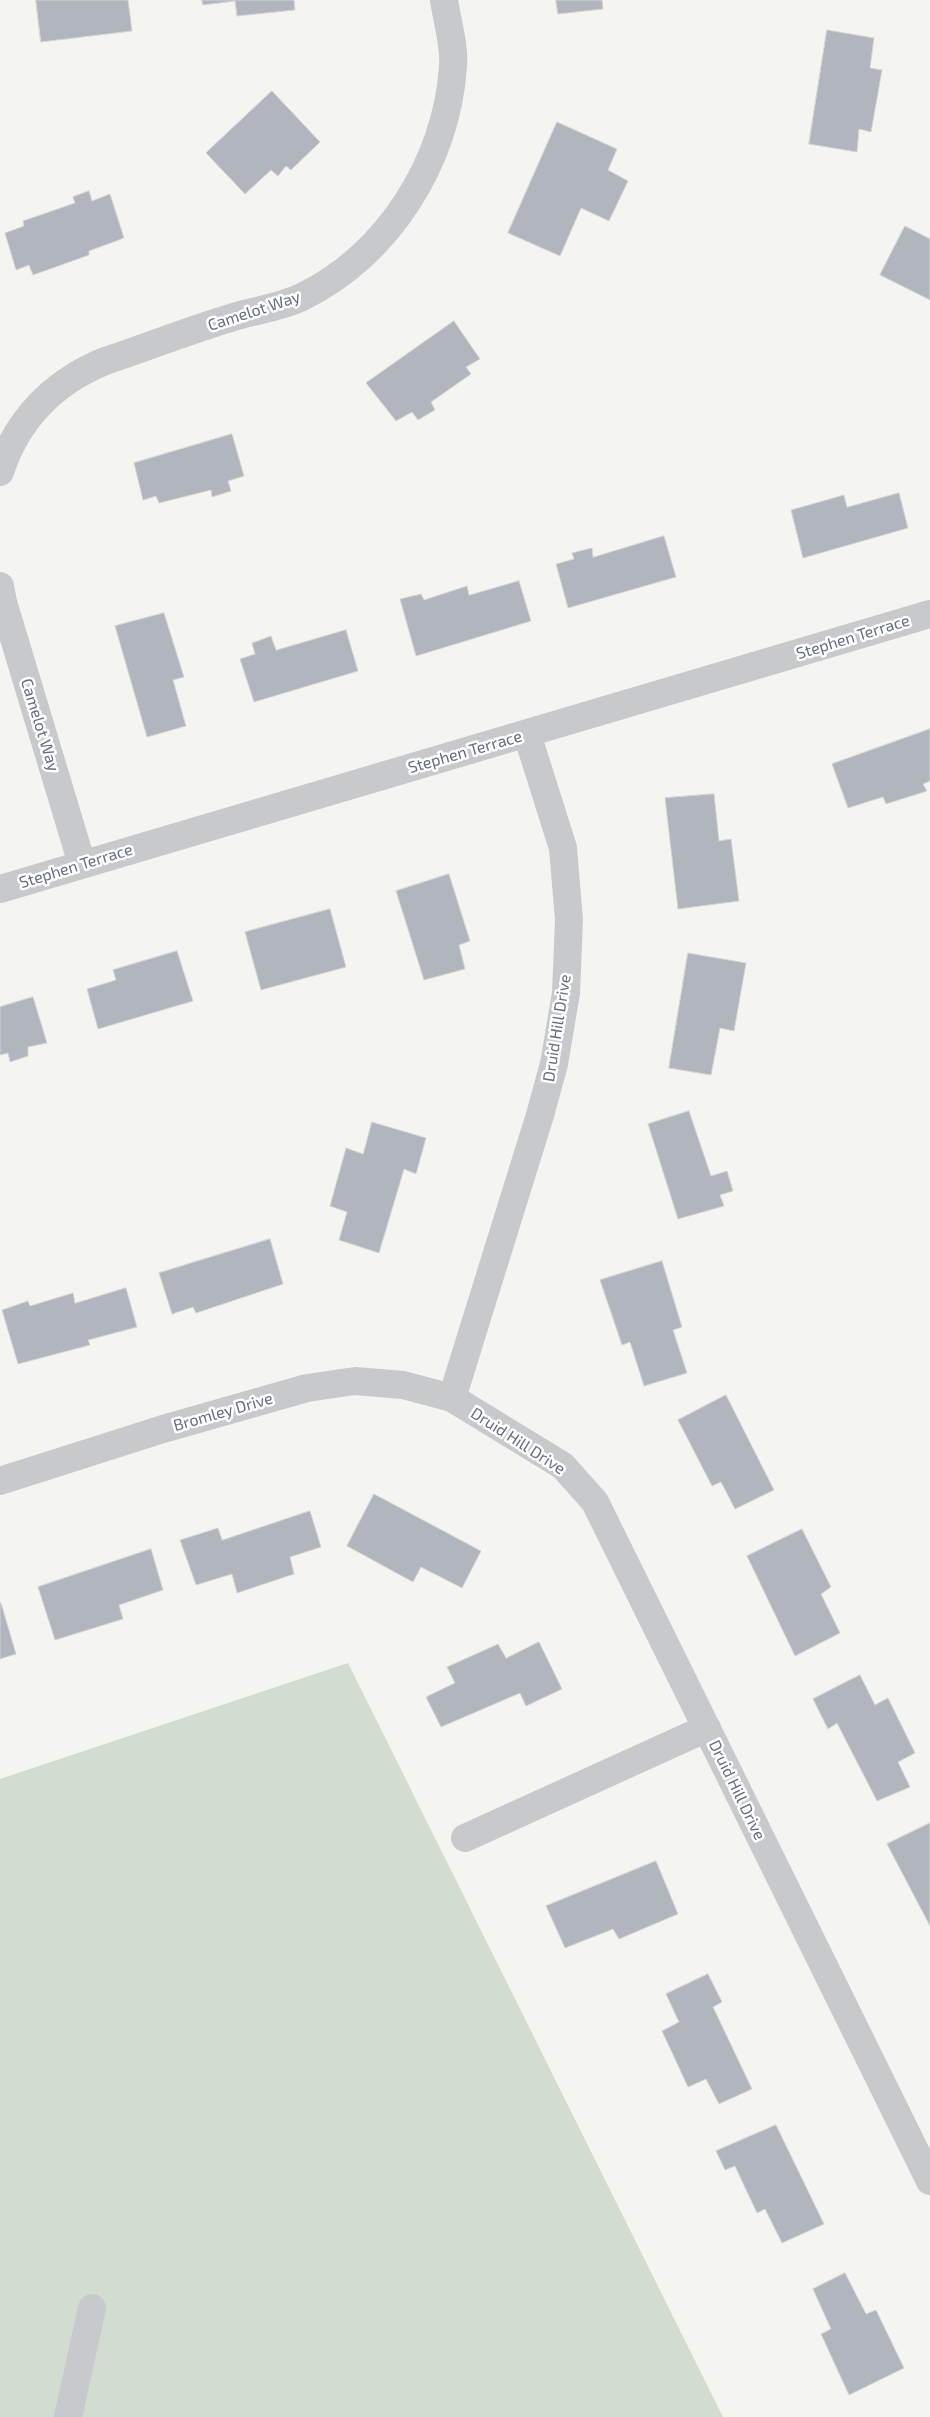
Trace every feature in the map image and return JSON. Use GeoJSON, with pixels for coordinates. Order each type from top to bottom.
{"type":"FeatureCollection","features":[{"type":"Feature","properties":{"kind":"street","name":"Camelot Way"},"geometry":{"type":"LineString","coordinates":[[0,472],[12,440],[28,417],[62,383],[82,370],[244,314],[274,308],[302,296],[322,285],[361,256],[395,221],[421,181],[440,136],[447,113],[454,65],[444,0]]}},
{"type":"Feature","properties":{"kind":"street","name":"Camelot Way"},"geometry":{"type":"LineString","coordinates":[[0,586],[3,602],[82,864]]}},
{"type":"Feature","properties":{"kind":"street","name":"Stephen Terrace"},"geometry":{"type":"LineString","coordinates":[[0,889],[930,614]]}},
{"type":"Feature","properties":{"kind":"street","name":"Druid Hill Drive"},"geometry":{"type":"LineString","coordinates":[[527,734],[563,848],[569,920],[566,993],[554,1064],[540,1115],[452,1398],[563,1466],[595,1502],[930,2181]]}},
{"type":"Feature","properties":{"kind":"street","name":"Bromley Drive"},"geometry":{"type":"LineString","coordinates":[[0,1481],[163,1429],[307,1388],[355,1381],[384,1383],[403,1385],[452,1398]]}},
{"type":"Feature","properties":{"kind":"street"},"geometry":{"type":"LineString","coordinates":[[465,1838],[706,1728]]}},
{"type":"Feature","properties":{"kind":"street"},"geometry":{"type":"LineString","coordinates":[[68,2417],[92,2308]]}},
{"type":"Feature","properties":{"kind":"shaded area"},"geometry":{"type":"Polygon","coordinates":[[[348,1663],[723,2417],[0,2417],[0,1779],[348,1663]]]}},
{"type":"Feature","properties":{"kind":"building"},"geometry":{"type":"Polygon","coordinates":[[[36,0],[128,0],[132,31],[41,42],[36,0]]]}},
{"type":"Feature","properties":{"kind":"building"},"geometry":{"type":"Polygon","coordinates":[[[202,0],[294,0],[295,10],[237,16],[235,1],[203,5],[202,0]]]}},
{"type":"Feature","properties":{"kind":"building"},"geometry":{"type":"Polygon","coordinates":[[[556,0],[602,0],[603,9],[558,14],[556,0]]]}},
{"type":"Feature","properties":{"kind":"building"},"geometry":{"type":"Polygon","coordinates":[[[827,30],[874,38],[870,68],[882,70],[871,132],[859,129],[857,152],[809,144],[827,30]]]}},
{"type":"Feature","properties":{"kind":"building"},"geometry":{"type":"Polygon","coordinates":[[[272,91],[320,142],[291,170],[286,166],[278,176],[271,170],[245,194],[206,153],[272,91]]]}},
{"type":"Feature","properties":{"kind":"building"},"geometry":{"type":"Polygon","coordinates":[[[557,122],[617,149],[608,170],[628,181],[609,221],[581,208],[560,256],[508,233],[557,122]]]}},
{"type":"Feature","properties":{"kind":"building"},"geometry":{"type":"Polygon","coordinates":[[[89,191],[92,201],[110,194],[124,238],[89,251],[89,255],[33,275],[29,265],[16,270],[5,233],[24,226],[23,221],[75,203],[73,197],[89,191]]]}},
{"type":"Feature","properties":{"kind":"building"},"geometry":{"type":"Polygon","coordinates":[[[905,226],[930,239],[930,300],[880,275],[905,226]]]}},
{"type":"Feature","properties":{"kind":"building"},"geometry":{"type":"Polygon","coordinates":[[[454,321],[480,359],[466,367],[471,374],[431,402],[435,410],[418,420],[412,412],[396,421],[366,383],[454,321]]]}},
{"type":"Feature","properties":{"kind":"building"},"geometry":{"type":"Polygon","coordinates":[[[232,434],[244,476],[228,481],[231,491],[212,497],[211,490],[159,503],[156,496],[143,500],[134,463],[232,434]]]}},
{"type":"Feature","properties":{"kind":"building"},"geometry":{"type":"Polygon","coordinates":[[[899,493],[908,528],[803,558],[791,510],[844,495],[847,507],[899,493]]]}},
{"type":"Feature","properties":{"kind":"building"},"geometry":{"type":"Polygon","coordinates":[[[664,536],[676,577],[568,608],[556,564],[574,559],[572,553],[592,548],[593,557],[664,536]]]}},
{"type":"Feature","properties":{"kind":"building"},"geometry":{"type":"Polygon","coordinates":[[[519,581],[531,621],[416,656],[400,599],[421,594],[424,600],[467,586],[469,595],[519,581]]]}},
{"type":"Feature","properties":{"kind":"building"},"geometry":{"type":"Polygon","coordinates":[[[164,613],[184,677],[173,680],[186,726],[147,737],[115,626],[164,613]]]}},
{"type":"Feature","properties":{"kind":"building"},"geometry":{"type":"Polygon","coordinates":[[[346,630],[358,671],[254,702],[240,659],[255,654],[252,643],[271,636],[276,650],[346,630]]]}},
{"type":"Feature","properties":{"kind":"building"},"geometry":{"type":"Polygon","coordinates":[[[930,729],[930,781],[923,784],[927,791],[886,804],[883,797],[848,808],[832,764],[930,729]]]}},
{"type":"Feature","properties":{"kind":"building"},"geometry":{"type":"Polygon","coordinates":[[[714,794],[719,841],[731,839],[739,901],[678,909],[665,798],[714,794]]]}},
{"type":"Feature","properties":{"kind":"building"},"geometry":{"type":"Polygon","coordinates":[[[449,874],[470,941],[459,945],[465,969],[424,980],[396,891],[449,874]]]}},
{"type":"Feature","properties":{"kind":"building"},"geometry":{"type":"Polygon","coordinates":[[[330,909],[346,967],[261,990],[245,932],[330,909]]]}},
{"type":"Feature","properties":{"kind":"building"},"geometry":{"type":"Polygon","coordinates":[[[177,951],[193,1001],[98,1029],[87,989],[116,980],[113,970],[177,951]]]}},
{"type":"Feature","properties":{"kind":"building"},"geometry":{"type":"Polygon","coordinates":[[[688,953],[746,963],[734,1031],[720,1028],[711,1075],[669,1068],[688,953]]]}},
{"type":"Feature","properties":{"kind":"building"},"geometry":{"type":"Polygon","coordinates":[[[33,997],[47,1043],[28,1047],[28,1056],[10,1062],[8,1053],[0,1055],[0,1007],[33,997]]]}},
{"type":"Feature","properties":{"kind":"building"},"geometry":{"type":"Polygon","coordinates":[[[689,1111],[711,1176],[727,1171],[733,1191],[720,1195],[724,1206],[678,1219],[648,1124],[689,1111]]]}},
{"type":"Feature","properties":{"kind":"building"},"geometry":{"type":"Polygon","coordinates":[[[372,1122],[426,1138],[416,1174],[404,1169],[379,1253],[339,1240],[347,1212],[330,1206],[346,1148],[363,1154],[372,1122]]]}},
{"type":"Feature","properties":{"kind":"building"},"geometry":{"type":"Polygon","coordinates":[[[270,1239],[283,1284],[196,1313],[193,1307],[172,1314],[159,1273],[270,1239]]]}},
{"type":"Feature","properties":{"kind":"building"},"geometry":{"type":"Polygon","coordinates":[[[662,1261],[682,1327],[673,1330],[687,1373],[644,1386],[630,1342],[622,1345],[600,1280],[662,1261]]]}},
{"type":"Feature","properties":{"kind":"building"},"geometry":{"type":"Polygon","coordinates":[[[126,1288],[137,1327],[88,1340],[90,1345],[18,1364],[2,1310],[28,1301],[30,1306],[73,1293],[75,1303],[126,1288]]]}},
{"type":"Feature","properties":{"kind":"building"},"geometry":{"type":"Polygon","coordinates":[[[726,1395],[774,1490],[735,1509],[721,1482],[712,1486],[678,1420],[726,1395]]]}},
{"type":"Feature","properties":{"kind":"building"},"geometry":{"type":"Polygon","coordinates":[[[374,1494],[481,1551],[462,1588],[421,1567],[413,1582],[347,1546],[374,1494]]]}},
{"type":"Feature","properties":{"kind":"building"},"geometry":{"type":"Polygon","coordinates":[[[310,1511],[321,1547],[290,1557],[294,1574],[237,1593],[232,1574],[196,1585],[180,1540],[218,1528],[222,1540],[310,1511]]]}},
{"type":"Feature","properties":{"kind":"building"},"geometry":{"type":"Polygon","coordinates":[[[802,1529],[831,1587],[821,1594],[840,1633],[795,1656],[747,1556],[802,1529]]]}},
{"type":"Feature","properties":{"kind":"building"},"geometry":{"type":"Polygon","coordinates":[[[151,1549],[163,1590],[119,1605],[123,1619],[55,1640],[38,1587],[151,1549]]]}},
{"type":"Feature","properties":{"kind":"building"},"geometry":{"type":"Polygon","coordinates":[[[0,1603],[16,1654],[0,1659],[0,1603]]]}},
{"type":"Feature","properties":{"kind":"building"},"geometry":{"type":"Polygon","coordinates":[[[539,1642],[562,1689],[526,1706],[520,1693],[441,1727],[426,1697],[455,1683],[447,1667],[498,1644],[506,1658],[539,1642]]]}},
{"type":"Feature","properties":{"kind":"building"},"geometry":{"type":"Polygon","coordinates":[[[860,1675],[875,1705],[888,1698],[915,1753],[898,1762],[910,1787],[877,1801],[837,1723],[828,1729],[813,1699],[860,1675]]]}},
{"type":"Feature","properties":{"kind":"building"},"geometry":{"type":"Polygon","coordinates":[[[930,1823],[930,1926],[887,1844],[930,1823]]]}},
{"type":"Feature","properties":{"kind":"building"},"geometry":{"type":"Polygon","coordinates":[[[656,1861],[678,1914],[619,1939],[613,1929],[565,1948],[546,1906],[656,1861]]]}},
{"type":"Feature","properties":{"kind":"building"},"geometry":{"type":"Polygon","coordinates":[[[708,1974],[722,2002],[713,2007],[752,2089],[719,2104],[706,2079],[688,2087],[662,2031],[679,2022],[666,1994],[708,1974]]]}},
{"type":"Feature","properties":{"kind":"building"},"geometry":{"type":"Polygon","coordinates":[[[776,2125],[824,2224],[782,2243],[765,2209],[757,2213],[735,2166],[725,2170],[716,2151],[776,2125]]]}},
{"type":"Feature","properties":{"kind":"building"},"geometry":{"type":"Polygon","coordinates":[[[845,2273],[866,2314],[876,2310],[904,2368],[849,2395],[821,2334],[831,2329],[813,2289],[845,2273]]]}}]}
